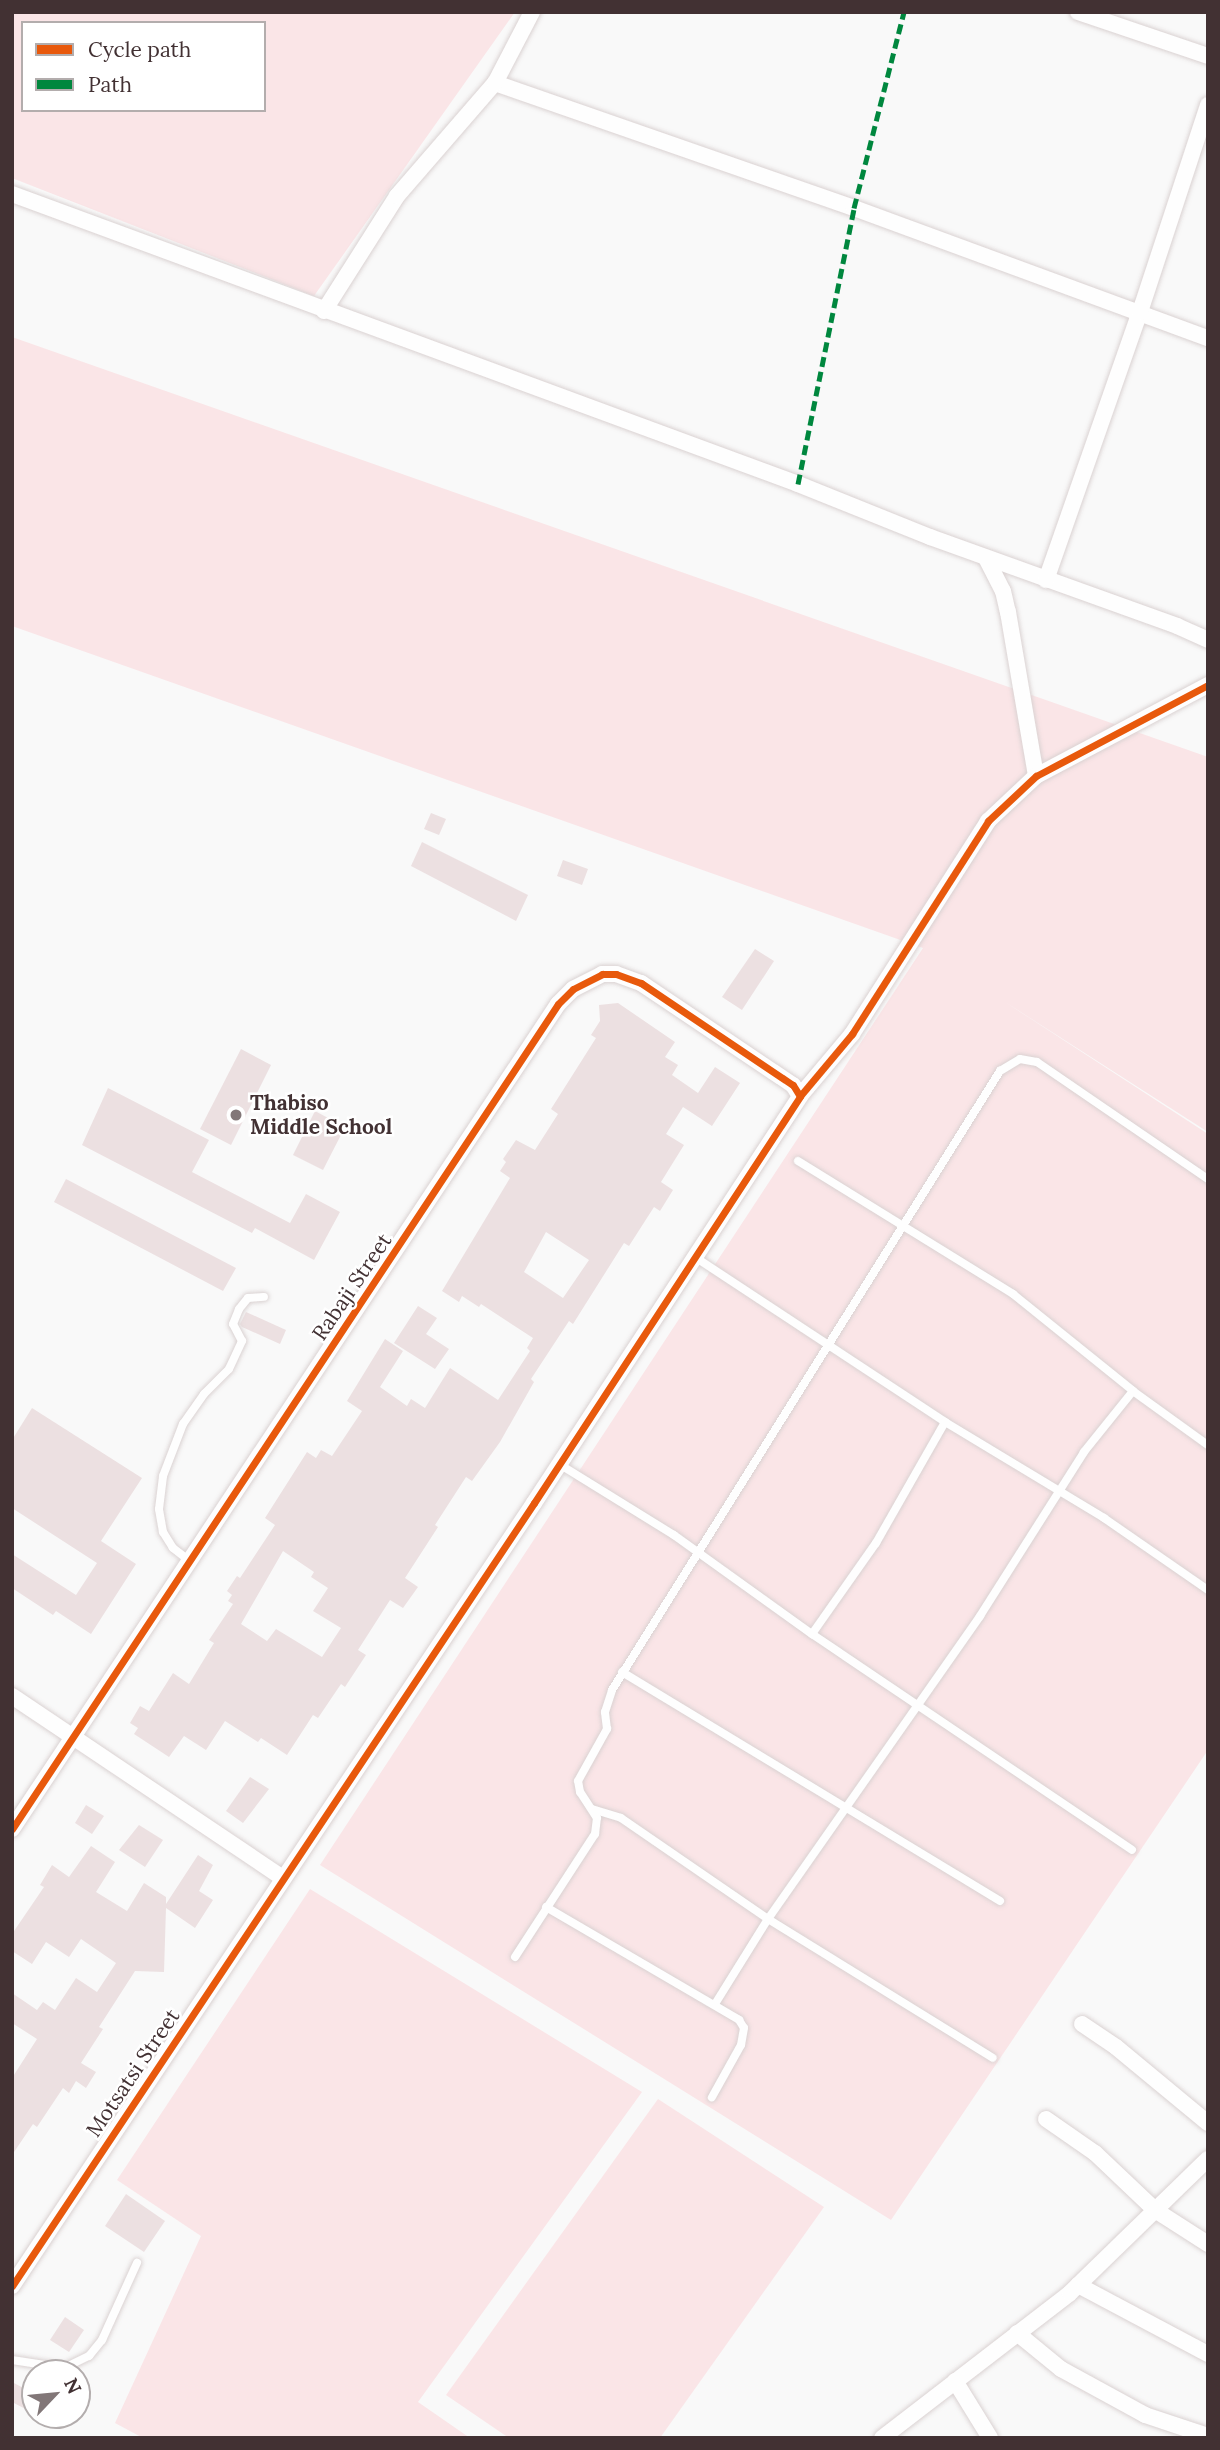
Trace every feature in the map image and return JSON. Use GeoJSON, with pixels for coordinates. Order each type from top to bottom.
{"type":"FeatureCollection","features":[{"type":"Feature","properties":{"kind":"street"},"geometry":{"type":"LineString","coordinates":[[324,311],[397,196],[495,83],[532,12]]}},
{"type":"Feature","properties":{"kind":"street"},"geometry":{"type":"LineString","coordinates":[[1078,12],[1208,56]]}},
{"type":"Feature","properties":{"kind":"street"},"geometry":{"type":"LineString","coordinates":[[495,83],[1208,338]]}},
{"type":"Feature","properties":{"kind":"street"},"geometry":{"type":"LineString","coordinates":[[1046,580],[1140,312],[1208,105]]}},
{"type":"Feature","properties":{"kind":"street"},"geometry":{"type":"LineString","coordinates":[[12,194],[785,479],[986,558],[1177,626],[1208,640]]}},
{"type":"Feature","properties":{"kind":"street"},"geometry":{"type":"LineString","coordinates":[[986,558],[1003,591],[1008,612],[1036,776]]}},
{"type":"Feature","properties":{"kind":"street","name":"Motsatsi Street"},"geometry":{"type":"LineString","coordinates":[[12,2287],[800,1096],[852,1034],[988,821],[1036,776],[1208,685]]}},
{"type":"Feature","properties":{"kind":"street","name":"Rabaji Street"},"geometry":{"type":"LineString","coordinates":[[12,1829],[558,1004],[573,989],[602,974],[616,974],[641,983],[793,1085],[800,1096]]}},
{"type":"Feature","properties":{"kind":"street"},"geometry":{"type":"LineString","coordinates":[[12,1696],[283,1878]]}},
{"type":"Feature","properties":{"kind":"street"},"geometry":{"type":"LineString","coordinates":[[1082,2024],[1116,2047],[1208,2123]]}},
{"type":"Feature","properties":{"kind":"street"},"geometry":{"type":"LineString","coordinates":[[1046,2119],[1095,2153],[1155,2210],[1208,2244]]}},
{"type":"Feature","properties":{"kind":"street"},"geometry":{"type":"LineString","coordinates":[[881,2438],[1078,2285],[1208,2159]]}},
{"type":"Feature","properties":{"kind":"street"},"geometry":{"type":"LineString","coordinates":[[1078,2285],[1208,2354]]}},
{"type":"Feature","properties":{"kind":"street"},"geometry":{"type":"LineString","coordinates":[[1017,2333],[1061,2369],[1145,2415],[1208,2436]]}},
{"type":"Feature","properties":{"kind":"street"},"geometry":{"type":"LineString","coordinates":[[955,2381],[990,2438]]}},
{"type":"Feature","properties":{"kind":"lane"},"geometry":{"type":"LineString","coordinates":[[515,1957],[595,1834],[598,1824],[578,1782],[607,1729],[605,1712],[622,1672],[1000,1071],[1020,1059],[1047,1066],[1208,1179]]}},
{"type":"Feature","properties":{"kind":"lane"},"geometry":{"type":"LineString","coordinates":[[798,1161],[1013,1294],[1133,1391],[1208,1445]]}},
{"type":"Feature","properties":{"kind":"lane"},"geometry":{"type":"LineString","coordinates":[[695,1257],[828,1347],[1059,1491],[1208,1590]]}},
{"type":"Feature","properties":{"kind":"lane"},"geometry":{"type":"LineString","coordinates":[[191,1562],[173,1548],[163,1532],[159,1508],[163,1476],[183,1424],[204,1394],[229,1369],[242,1341],[233,1324],[240,1309],[248,1298],[264,1297]]}},
{"type":"Feature","properties":{"kind":"lane"},"geometry":{"type":"LineString","coordinates":[[715,2004],[768,1919],[979,1616],[1084,1452],[1133,1391]]}},
{"type":"Feature","properties":{"kind":"lane"},"geometry":{"type":"LineString","coordinates":[[812,1634],[876,1543],[945,1422]]}},
{"type":"Feature","properties":{"kind":"lane"},"geometry":{"type":"LineString","coordinates":[[559,1464],[697,1552],[812,1634],[1132,1850]]}},
{"type":"Feature","properties":{"kind":"lane"},"geometry":{"type":"LineString","coordinates":[[622,1672],[1000,1901]]}},
{"type":"Feature","properties":{"kind":"lane"},"geometry":{"type":"LineString","coordinates":[[592,1809],[621,1818],[768,1919],[993,2058]]}},
{"type":"Feature","properties":{"kind":"lane"},"geometry":{"type":"LineString","coordinates":[[546,1908],[737,2018],[744,2035],[712,2097]]}},
{"type":"Feature","properties":{"kind":"lane"},"geometry":{"type":"LineString","coordinates":[[12,2360],[64,2368],[89,2357],[102,2340],[137,2263]]}},
{"type":"Feature","properties":{"kind":"shaded area"},"geometry":{"type":"Polygon","coordinates":[[[12,12],[515,12],[314,296],[12,178],[12,12]]]}},
{"type":"Feature","properties":{"kind":"shaded area"},"geometry":{"type":"Polygon","coordinates":[[[12,337],[1208,757],[1208,1132],[1005,1002],[1208,1134],[1208,1750],[891,2220],[320,1865],[923,948],[12,626],[12,337]]]}},
{"type":"Feature","properties":{"kind":"shaded area"},"geometry":{"type":"Polygon","coordinates":[[[310,1889],[642,2092],[418,2402],[470,2438],[143,2438],[115,2423],[201,2236],[117,2180],[310,1889]]]}},
{"type":"Feature","properties":{"kind":"shaded area"},"geometry":{"type":"Polygon","coordinates":[[[658,2099],[824,2207],[660,2438],[509,2438],[446,2395],[658,2099]]]}},
{"type":"Feature","properties":{"kind":"building"},"geometry":{"type":"Polygon","coordinates":[[[431,813],[446,819],[439,835],[424,829],[431,813]]]}},
{"type":"Feature","properties":{"kind":"building"},"geometry":{"type":"Polygon","coordinates":[[[422,842],[528,895],[516,921],[411,866],[422,842]]]}},
{"type":"Feature","properties":{"kind":"building"},"geometry":{"type":"Polygon","coordinates":[[[563,860],[588,869],[582,885],[557,876],[563,860]]]}},
{"type":"Feature","properties":{"kind":"building"},"geometry":{"type":"Polygon","coordinates":[[[755,949],[774,961],[742,1010],[722,997],[755,949]]]}},
{"type":"Feature","properties":{"kind":"building"},"geometry":{"type":"Polygon","coordinates":[[[618,1003],[675,1042],[665,1057],[678,1065],[672,1075],[698,1093],[715,1067],[740,1083],[712,1126],[683,1107],[666,1134],[684,1145],[661,1182],[673,1190],[660,1211],[654,1207],[629,1246],[624,1243],[573,1324],[569,1321],[531,1379],[534,1382],[500,1442],[472,1481],[466,1477],[405,1578],[418,1587],[403,1608],[390,1600],[358,1650],[366,1655],[345,1687],[341,1684],[318,1718],[313,1715],[287,1755],[261,1738],[258,1742],[225,1721],[206,1750],[184,1736],[169,1757],[134,1734],[138,1728],[130,1723],[140,1706],[149,1711],[173,1673],[189,1684],[214,1643],[209,1640],[233,1604],[228,1601],[232,1595],[227,1591],[237,1576],[240,1578],[275,1525],[265,1518],[307,1452],[316,1458],[321,1450],[332,1456],[362,1411],[347,1401],[385,1339],[403,1351],[380,1387],[407,1406],[411,1399],[425,1408],[450,1368],[498,1400],[530,1351],[527,1348],[533,1338],[481,1304],[479,1307],[462,1296],[459,1302],[442,1291],[510,1178],[500,1171],[506,1162],[503,1159],[516,1140],[535,1150],[558,1114],[551,1109],[596,1038],[591,1035],[600,1021],[599,1005],[618,1003]],[[546,1232],[524,1272],[563,1298],[589,1260],[546,1232]],[[283,1551],[241,1624],[267,1641],[276,1629],[322,1657],[341,1628],[313,1611],[328,1588],[311,1577],[314,1572],[283,1551]]]}},
{"type":"Feature","properties":{"kind":"building"},"geometry":{"type":"Polygon","coordinates":[[[241,1049],[271,1065],[231,1145],[200,1129],[241,1049]]]}},
{"type":"Feature","properties":{"kind":"building"},"geometry":{"type":"Polygon","coordinates":[[[108,1088],[209,1140],[192,1172],[290,1223],[306,1194],[340,1212],[314,1260],[255,1228],[252,1233],[82,1145],[108,1088]]]}},
{"type":"Feature","properties":{"kind":"building"},"geometry":{"type":"Polygon","coordinates":[[[315,1111],[345,1127],[323,1170],[293,1155],[315,1111]]]}},
{"type":"Feature","properties":{"kind":"building"},"geometry":{"type":"Polygon","coordinates":[[[66,1179],[236,1268],[223,1291],[54,1202],[66,1179]]]}},
{"type":"Feature","properties":{"kind":"building"},"geometry":{"type":"Polygon","coordinates":[[[418,1306],[437,1318],[426,1334],[449,1349],[435,1369],[394,1343],[418,1306]]]}},
{"type":"Feature","properties":{"kind":"building"},"geometry":{"type":"Polygon","coordinates":[[[246,1312],[286,1330],[280,1344],[242,1327],[240,1324],[246,1312]]]}},
{"type":"Feature","properties":{"kind":"building"},"geometry":{"type":"Polygon","coordinates":[[[32,1408],[142,1478],[101,1541],[136,1564],[91,1634],[56,1611],[53,1615],[12,1588],[12,1554],[76,1595],[97,1563],[12,1508],[12,1440],[32,1408]]]}},
{"type":"Feature","properties":{"kind":"building"},"geometry":{"type":"Polygon","coordinates":[[[250,1777],[269,1789],[243,1823],[226,1811],[250,1777]]]}},
{"type":"Feature","properties":{"kind":"building"},"geometry":{"type":"Polygon","coordinates":[[[86,1805],[104,1816],[92,1834],[75,1823],[86,1805]]]}},
{"type":"Feature","properties":{"kind":"building"},"geometry":{"type":"Polygon","coordinates":[[[139,1825],[163,1840],[145,1867],[119,1850],[139,1825]]]}},
{"type":"Feature","properties":{"kind":"building"},"geometry":{"type":"Polygon","coordinates":[[[91,1846],[115,1862],[96,1892],[127,1911],[144,1883],[166,1897],[166,1904],[198,1855],[213,1865],[199,1891],[213,1900],[195,1928],[166,1908],[164,1972],[135,1971],[99,2027],[103,2029],[81,2063],[96,2072],[86,2088],[76,2081],[69,2093],[63,2088],[37,2127],[33,2124],[12,2155],[12,2078],[37,2039],[12,2023],[12,1993],[37,2010],[43,2002],[55,2010],[76,1978],[97,1992],[116,1963],[81,1939],[69,1957],[46,1942],[32,1964],[12,1951],[12,1934],[44,1887],[40,1885],[52,1865],[69,1877],[91,1846]]]}},
{"type":"Feature","properties":{"kind":"building"},"geometry":{"type":"Polygon","coordinates":[[[126,2194],[165,2221],[144,2252],[105,2226],[126,2194]]]}},
{"type":"Feature","properties":{"kind":"building"},"geometry":{"type":"Polygon","coordinates":[[[65,2317],[84,2330],[69,2352],[50,2340],[65,2317]]]}},
{"type":"Feature","properties":{"kind":"building"},"geometry":{"type":"Polygon","coordinates":[[[12,2382],[21,2387],[21,2407],[12,2402],[12,2382]]]}},
{"type":"Feature","properties":{"kind":"marked path"},"geometry":{"type":"LineString","coordinates":[[798,484],[854,208],[904,12]]}},
{"type":"Feature","properties":{"kind":"cycle path"},"geometry":{"type":"LineString","coordinates":[[12,2286],[534,1503],[800,1096],[852,1034],[988,821],[1036,776],[1208,685]]}},
{"type":"Feature","properties":{"kind":"cycle path"},"geometry":{"type":"LineString","coordinates":[[12,1829],[558,1004],[573,989],[602,974],[616,974],[641,983],[793,1085],[800,1096]]}},
{"type":"Feature","properties":{"kind":"place","name":"Thabiso Middle School"},"geometry":{"type":"Point","coordinates":[236,1115]}}]}
